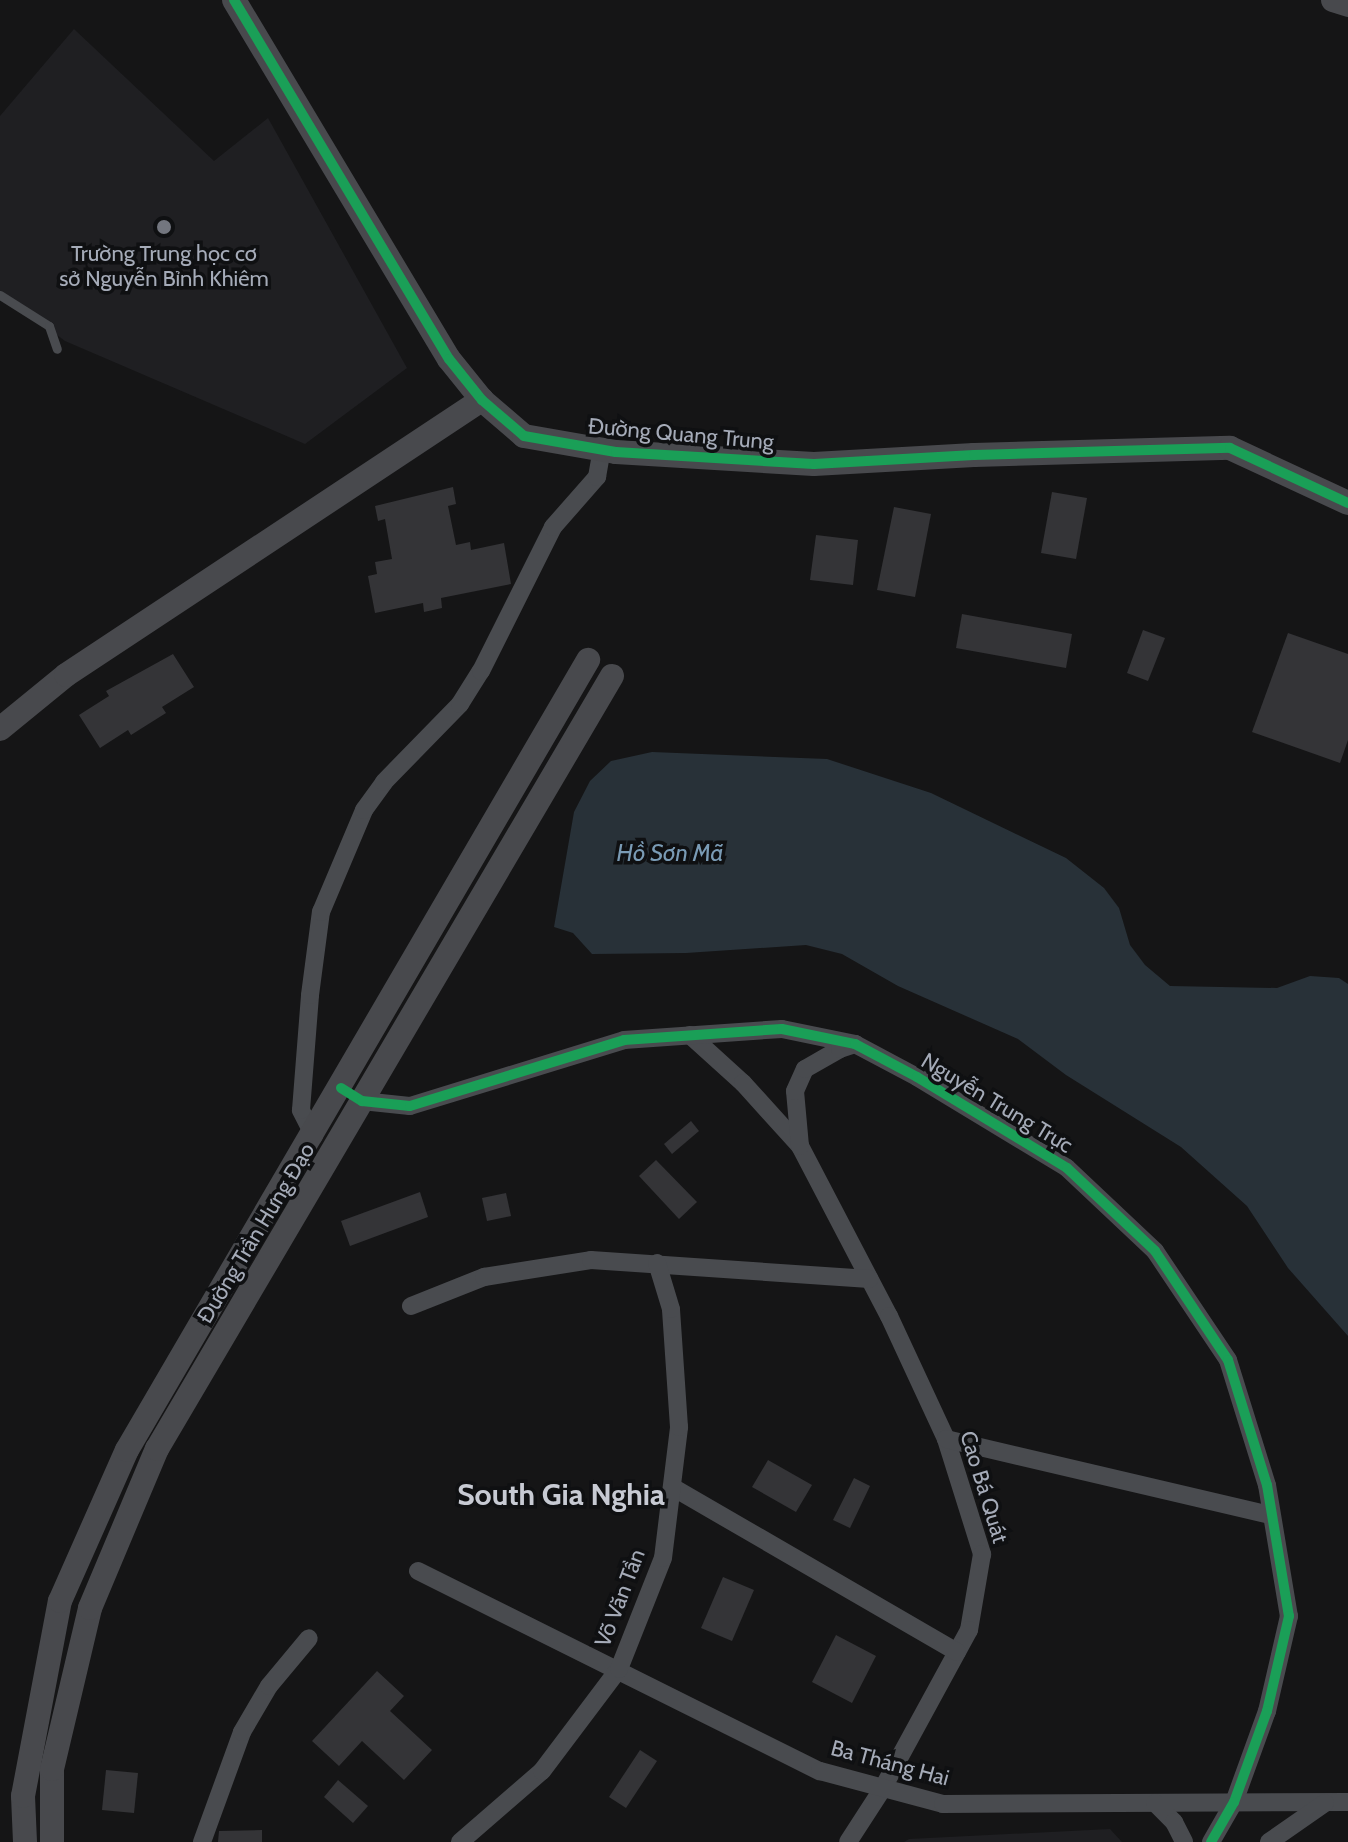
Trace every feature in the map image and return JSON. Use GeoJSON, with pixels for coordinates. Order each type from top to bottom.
{"type":"FeatureCollection","features":[{"type":"Feature","properties":{"kind":"street","name":"Đường Quang Trung"},"geometry":{"type":"LineString","coordinates":[[234,0],[449,359],[482,400],[524,436],[602,450],[814,464],[974,455],[1230,448],[1348,503]]}},
{"type":"Feature","properties":{"kind":"street"},"geometry":{"type":"LineString","coordinates":[[1333,0],[1348,5]]}},
{"type":"Feature","properties":{"kind":"street"},"geometry":{"type":"LineString","coordinates":[[0,729],[66,675],[482,400]]}},
{"type":"Feature","properties":{"kind":"street"},"geometry":{"type":"LineString","coordinates":[[314,1136],[301,1110],[310,995],[321,912],[364,810],[384,782],[460,704],[481,671],[553,527],[597,477],[602,450]]}},
{"type":"Feature","properties":{"kind":"street","name":"Đường Trần Hưng Đạo"},"geometry":{"type":"LineString","coordinates":[[52,1842],[52,1769],[90,1608],[157,1449],[352,1094],[493,825],[588,660]]}},
{"type":"Feature","properties":{"kind":"street","name":"Đường Trần Hưng Đạo"},"geometry":{"type":"LineString","coordinates":[[25,1842],[23,1796],[60,1601],[127,1450],[314,1136],[352,1094],[517,838],[612,676]]}},
{"type":"Feature","properties":{"kind":"street"},"geometry":{"type":"LineString","coordinates":[[493,825],[517,838]]}},
{"type":"Feature","properties":{"kind":"street","name":"Nguyễn Trung Trực"},"geometry":{"type":"LineString","coordinates":[[352,1094],[410,1106],[624,1040],[782,1029],[855,1044],[917,1077],[1067,1168],[1155,1251],[1228,1360],[1267,1485],[1289,1616],[1267,1711],[1234,1802],[1211,1842]]}},
{"type":"Feature","properties":{"kind":"street","name":"Cao Bá Quát"},"geometry":{"type":"LineString","coordinates":[[690,1035],[743,1083],[800,1146],[869,1279],[946,1439],[982,1554],[969,1630],[883,1788],[848,1842]]}},
{"type":"Feature","properties":{"kind":"street","name":"Cao Bá Quát"},"geometry":{"type":"LineString","coordinates":[[800,1146],[795,1091],[805,1069],[855,1044]]}},
{"type":"Feature","properties":{"kind":"street"},"geometry":{"type":"LineString","coordinates":[[411,1306],[484,1277],[591,1260],[869,1279]]}},
{"type":"Feature","properties":{"kind":"street","name":"Võ Văn Tần"},"geometry":{"type":"LineString","coordinates":[[460,1842],[542,1771],[619,1669],[663,1558],[674,1488],[679,1427],[671,1309],[657,1263]]}},
{"type":"Feature","properties":{"kind":"street"},"geometry":{"type":"LineString","coordinates":[[946,1439],[1271,1515]]}},
{"type":"Feature","properties":{"kind":"street"},"geometry":{"type":"LineString","coordinates":[[674,1488],[957,1652]]}},
{"type":"Feature","properties":{"kind":"street","name":"Ba Tháng Hai"},"geometry":{"type":"LineString","coordinates":[[418,1571],[820,1771],[943,1804],[1348,1802]]}},
{"type":"Feature","properties":{"kind":"street"},"geometry":{"type":"LineString","coordinates":[[202,1842],[242,1732],[269,1686],[309,1638]]}},
{"type":"Feature","properties":{"kind":"street"},"geometry":{"type":"LineString","coordinates":[[41,1699],[67,1704]]}},
{"type":"Feature","properties":{"kind":"street"},"geometry":{"type":"LineString","coordinates":[[1155,1803],[1174,1822],[1184,1842]]}},
{"type":"Feature","properties":{"kind":"street"},"geometry":{"type":"LineString","coordinates":[[1269,1842],[1325,1803]]}},
{"type":"Feature","properties":{"kind":"lane"},"geometry":{"type":"LineString","coordinates":[[0,295],[49,326],[57,349]]}},
{"type":"Feature","properties":{"kind":"shaded area","name":"Trường Trung học cơ sở Nguyễn Bỉnh Khiêm"},"geometry":{"type":"Polygon","coordinates":[[[74,29],[214,161],[268,118],[407,368],[305,444],[65,341],[0,292],[0,116],[74,29]]]}},
{"type":"Feature","properties":{"kind":"shaded area"},"geometry":{"type":"Polygon","coordinates":[[[1110,1829],[1122,1842],[904,1842],[909,1839],[1110,1829]]]}},
{"type":"Feature","properties":{"kind":"water","name":"Hồ Sơn Mã"},"geometry":{"type":"Polygon","coordinates":[[[652,752],[827,759],[931,793],[1066,858],[1104,888],[1119,908],[1130,945],[1145,965],[1170,986],[1277,988],[1310,976],[1339,978],[1348,984],[1348,1336],[1288,1268],[1247,1206],[1181,1147],[1066,1075],[1018,1039],[898,986],[842,954],[806,945],[686,953],[592,954],[573,933],[554,927],[574,812],[590,781],[611,761],[652,752]]]}},
{"type":"Feature","properties":{"kind":"building"},"geometry":{"type":"Polygon","coordinates":[[[453,487],[456,504],[448,506],[456,545],[470,542],[471,550],[504,543],[511,584],[441,598],[442,608],[424,612],[423,603],[375,613],[368,576],[377,574],[375,562],[392,559],[385,519],[378,521],[375,506],[453,487]]]}},
{"type":"Feature","properties":{"kind":"building"},"geometry":{"type":"Polygon","coordinates":[[[1052,492],[1087,498],[1076,559],[1041,553],[1052,492]]]}},
{"type":"Feature","properties":{"kind":"building"},"geometry":{"type":"Polygon","coordinates":[[[894,507],[931,514],[915,597],[877,590],[894,507]]]}},
{"type":"Feature","properties":{"kind":"building"},"geometry":{"type":"Polygon","coordinates":[[[816,535],[858,540],[853,585],[810,580],[816,535]]]}},
{"type":"Feature","properties":{"kind":"building"},"geometry":{"type":"Polygon","coordinates":[[[962,614],[1072,634],[1066,668],[956,648],[962,614]]]}},
{"type":"Feature","properties":{"kind":"building"},"geometry":{"type":"Polygon","coordinates":[[[1143,630],[1165,638],[1148,681],[1127,673],[1143,630]]]}},
{"type":"Feature","properties":{"kind":"building"},"geometry":{"type":"Polygon","coordinates":[[[1288,633],[1348,654],[1348,740],[1340,763],[1252,732],[1288,633]]]}},
{"type":"Feature","properties":{"kind":"building"},"geometry":{"type":"Polygon","coordinates":[[[173,654],[194,687],[162,707],[166,713],[131,735],[128,730],[100,748],[79,715],[109,696],[106,691],[173,654]]]}},
{"type":"Feature","properties":{"kind":"building"},"geometry":{"type":"Polygon","coordinates":[[[691,1121],[699,1131],[672,1154],[664,1144],[691,1121]]]}},
{"type":"Feature","properties":{"kind":"building"},"geometry":{"type":"Polygon","coordinates":[[[656,1160],[697,1202],[679,1219],[639,1176],[656,1160]]]}},
{"type":"Feature","properties":{"kind":"building"},"geometry":{"type":"Polygon","coordinates":[[[420,1192],[428,1217],[350,1246],[341,1221],[420,1192]]]}},
{"type":"Feature","properties":{"kind":"building"},"geometry":{"type":"Polygon","coordinates":[[[506,1193],[511,1216],[487,1221],[482,1198],[506,1193]]]}},
{"type":"Feature","properties":{"kind":"building"},"geometry":{"type":"Polygon","coordinates":[[[768,1460],[812,1485],[796,1512],[752,1487],[768,1460]]]}},
{"type":"Feature","properties":{"kind":"building"},"geometry":{"type":"Polygon","coordinates":[[[854,1478],[870,1486],[850,1528],[833,1520],[854,1478]]]}},
{"type":"Feature","properties":{"kind":"building"},"geometry":{"type":"Polygon","coordinates":[[[723,1577],[754,1590],[732,1641],[701,1628],[723,1577]]]}},
{"type":"Feature","properties":{"kind":"building"},"geometry":{"type":"Polygon","coordinates":[[[836,1635],[876,1656],[852,1703],[812,1682],[836,1635]]]}},
{"type":"Feature","properties":{"kind":"building"},"geometry":{"type":"Polygon","coordinates":[[[377,1671],[404,1696],[390,1711],[432,1750],[404,1780],[362,1741],[339,1766],[312,1741],[377,1671]]]}},
{"type":"Feature","properties":{"kind":"building"},"geometry":{"type":"Polygon","coordinates":[[[640,1750],[657,1761],[626,1808],[609,1797],[640,1750]]]}},
{"type":"Feature","properties":{"kind":"building"},"geometry":{"type":"Polygon","coordinates":[[[106,1770],[138,1773],[134,1813],[102,1810],[106,1770]]]}},
{"type":"Feature","properties":{"kind":"building"},"geometry":{"type":"Polygon","coordinates":[[[338,1780],[368,1806],[353,1823],[324,1797],[338,1780]]]}},
{"type":"Feature","properties":{"kind":"building"},"geometry":{"type":"Polygon","coordinates":[[[262,1830],[262,1842],[218,1842],[219,1831],[262,1830]]]}},
{"type":"Feature","properties":{"kind":"cycle path"},"geometry":{"type":"LineString","coordinates":[[234,0],[449,359],[482,400],[524,436],[616,452],[814,464],[974,455],[1230,448],[1348,503]]}},
{"type":"Feature","properties":{"kind":"cycle path"},"geometry":{"type":"LineString","coordinates":[[341,1088],[362,1101],[410,1106],[624,1040],[782,1029],[855,1044],[917,1077],[1067,1168],[1155,1251],[1228,1360],[1267,1485],[1289,1616],[1267,1711],[1234,1802],[1211,1842]]}},
{"type":"Feature","properties":{"kind":"place","name":"Trường Trung học cơ sở Nguyễn Bỉnh Khiêm"},"geometry":{"type":"Point","coordinates":[164,227]}},
{"type":"Feature","properties":{"kind":"district","name":"South Gia Nghia"},"geometry":{"type":"Point","coordinates":[561,1495]}}]}
